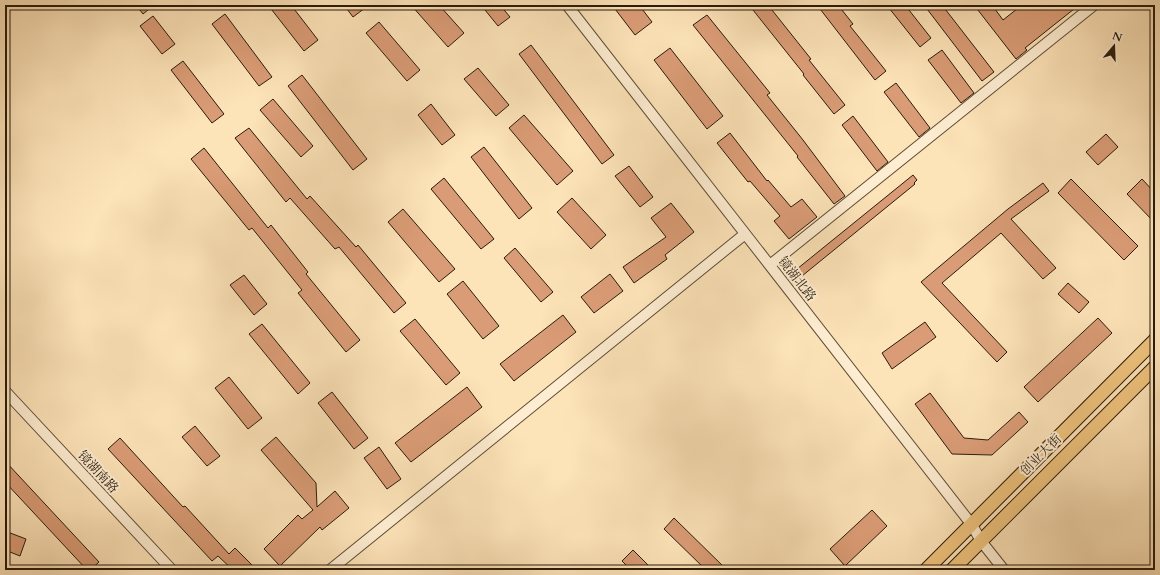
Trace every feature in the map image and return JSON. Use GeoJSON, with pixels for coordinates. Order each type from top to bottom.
{"type":"FeatureCollection","features":[{"type":"Feature","properties":{"kind":"main road","name":"创业大街"},"geometry":{"type":"LineString","coordinates":[[926,570],[1155,340]]}},
{"type":"Feature","properties":{"kind":"main road","name":"创业大街"},"geometry":{"type":"LineString","coordinates":[[952,570],[1155,367]]}},
{"type":"Feature","properties":{"kind":"street","name":"镜湖北路"},"geometry":{"type":"LineString","coordinates":[[567,5],[972,524],[981,541],[1004,570]]}},
{"type":"Feature","properties":{"kind":"street"},"geometry":{"type":"LineString","coordinates":[[770,265],[1094,5]]}},
{"type":"Feature","properties":{"kind":"street"},"geometry":{"type":"LineString","coordinates":[[330,570],[745,234]]}},
{"type":"Feature","properties":{"kind":"street","name":"镜湖南路"},"geometry":{"type":"LineString","coordinates":[[5,391],[172,570]]}},
{"type":"Feature","properties":{"kind":"building"},"geometry":{"type":"Polygon","coordinates":[[[136,5],[154,5],[143,14],[136,5]]]}},
{"type":"Feature","properties":{"kind":"building"},"geometry":{"type":"Polygon","coordinates":[[[268,5],[291,5],[318,40],[304,51],[268,5]]]}},
{"type":"Feature","properties":{"kind":"building"},"geometry":{"type":"Polygon","coordinates":[[[344,5],[369,5],[353,17],[344,5]]]}},
{"type":"Feature","properties":{"kind":"building"},"geometry":{"type":"Polygon","coordinates":[[[411,5],[439,5],[464,33],[448,47],[411,5]]]}},
{"type":"Feature","properties":{"kind":"building"},"geometry":{"type":"Polygon","coordinates":[[[481,5],[500,5],[510,17],[498,26],[481,5]]]}},
{"type":"Feature","properties":{"kind":"building"},"geometry":{"type":"Polygon","coordinates":[[[612,5],[639,5],[652,22],[635,35],[612,5]]]}},
{"type":"Feature","properties":{"kind":"building"},"geometry":{"type":"Polygon","coordinates":[[[749,5],[768,5],[845,105],[834,114],[749,5]]]}},
{"type":"Feature","properties":{"kind":"building"},"geometry":{"type":"Polygon","coordinates":[[[817,5],[838,5],[853,24],[850,26],[886,71],[875,80],[817,5]]]}},
{"type":"Feature","properties":{"kind":"building"},"geometry":{"type":"Polygon","coordinates":[[[893,5],[905,5],[931,38],[920,47],[889,8],[893,5]]]}},
{"type":"Feature","properties":{"kind":"building"},"geometry":{"type":"Polygon","coordinates":[[[924,5],[942,5],[994,72],[982,81],[924,5]]]}},
{"type":"Feature","properties":{"kind":"building"},"geometry":{"type":"Polygon","coordinates":[[[974,5],[992,5],[1003,20],[1022,5],[1079,5],[1025,48],[1027,50],[1016,59],[974,5]]]}},
{"type":"Feature","properties":{"kind":"building"},"geometry":{"type":"Polygon","coordinates":[[[225,14],[272,77],[259,86],[212,24],[225,14]]]}},
{"type":"Feature","properties":{"kind":"building"},"geometry":{"type":"Polygon","coordinates":[[[707,15],[770,93],[767,95],[845,196],[834,204],[797,157],[798,156],[693,25],[707,15]]]}},
{"type":"Feature","properties":{"kind":"building"},"geometry":{"type":"Polygon","coordinates":[[[153,16],[175,44],[162,54],[140,26],[153,16]]]}},
{"type":"Feature","properties":{"kind":"building"},"geometry":{"type":"Polygon","coordinates":[[[379,22],[420,70],[407,81],[366,33],[379,22]]]}},
{"type":"Feature","properties":{"kind":"building"},"geometry":{"type":"Polygon","coordinates":[[[531,45],[614,155],[602,164],[519,54],[531,45]]]}},
{"type":"Feature","properties":{"kind":"building"},"geometry":{"type":"Polygon","coordinates":[[[670,48],[723,116],[707,129],[654,60],[670,48]]]}},
{"type":"Feature","properties":{"kind":"building"},"geometry":{"type":"Polygon","coordinates":[[[942,50],[974,93],[961,103],[928,60],[942,50]]]}},
{"type":"Feature","properties":{"kind":"building"},"geometry":{"type":"Polygon","coordinates":[[[183,61],[224,114],[212,123],[171,70],[183,61]]]}},
{"type":"Feature","properties":{"kind":"building"},"geometry":{"type":"Polygon","coordinates":[[[478,68],[509,105],[496,116],[464,79],[478,68]]]}},
{"type":"Feature","properties":{"kind":"building"},"geometry":{"type":"Polygon","coordinates":[[[302,75],[367,159],[353,170],[288,86],[302,75]]]}},
{"type":"Feature","properties":{"kind":"building"},"geometry":{"type":"Polygon","coordinates":[[[896,83],[930,128],[919,137],[884,92],[896,83]]]}},
{"type":"Feature","properties":{"kind":"building"},"geometry":{"type":"Polygon","coordinates":[[[273,99],[313,146],[301,157],[260,110],[273,99]]]}},
{"type":"Feature","properties":{"kind":"building"},"geometry":{"type":"Polygon","coordinates":[[[431,104],[455,135],[442,145],[418,115],[431,104]]]}},
{"type":"Feature","properties":{"kind":"building"},"geometry":{"type":"Polygon","coordinates":[[[524,115],[573,171],[557,185],[509,128],[524,115]]]}},
{"type":"Feature","properties":{"kind":"building"},"geometry":{"type":"Polygon","coordinates":[[[853,116],[888,162],[877,171],[842,125],[853,116]]]}},
{"type":"Feature","properties":{"kind":"building"},"geometry":{"type":"Polygon","coordinates":[[[249,128],[307,199],[310,196],[356,247],[358,245],[406,303],[394,313],[339,247],[335,249],[290,198],[286,202],[235,138],[249,128]]]}},
{"type":"Feature","properties":{"kind":"building"},"geometry":{"type":"Polygon","coordinates":[[[730,133],[767,181],[768,180],[791,207],[802,199],[817,217],[789,239],[774,221],[780,216],[750,181],[748,182],[717,143],[730,133]]]}},
{"type":"Feature","properties":{"kind":"building"},"geometry":{"type":"Polygon","coordinates":[[[1106,134],[1118,147],[1098,165],[1086,152],[1106,134]]]}},
{"type":"Feature","properties":{"kind":"building"},"geometry":{"type":"Polygon","coordinates":[[[484,147],[532,208],[519,219],[471,157],[484,147]]]}},
{"type":"Feature","properties":{"kind":"building"},"geometry":{"type":"Polygon","coordinates":[[[204,148],[268,228],[271,225],[308,272],[306,274],[360,340],[346,352],[298,293],[302,290],[252,228],[249,230],[191,159],[204,148]]]}},
{"type":"Feature","properties":{"kind":"building"},"geometry":{"type":"Polygon","coordinates":[[[629,166],[653,197],[640,207],[615,176],[629,166]]]}},
{"type":"Feature","properties":{"kind":"building"},"geometry":{"type":"Polygon","coordinates":[[[913,175],[917,180],[914,183],[915,184],[802,276],[797,269],[913,175]]]}},
{"type":"Feature","properties":{"kind":"building"},"geometry":{"type":"Polygon","coordinates":[[[444,178],[494,239],[481,249],[431,189],[444,178]]]}},
{"type":"Feature","properties":{"kind":"building"},"geometry":{"type":"Polygon","coordinates":[[[1071,179],[1138,246],[1124,260],[1058,193],[1071,179]]]}},
{"type":"Feature","properties":{"kind":"building"},"geometry":{"type":"Polygon","coordinates":[[[1142,179],[1155,193],[1155,223],[1127,194],[1142,179]]]}},
{"type":"Feature","properties":{"kind":"building"},"geometry":{"type":"Polygon","coordinates":[[[1043,183],[1049,191],[1011,219],[1056,268],[1043,279],[1001,233],[942,283],[1007,352],[997,362],[921,282],[1008,209],[1043,183]]]}},
{"type":"Feature","properties":{"kind":"building"},"geometry":{"type":"Polygon","coordinates":[[[572,198],[606,235],[591,249],[557,212],[572,198]]]}},
{"type":"Feature","properties":{"kind":"building"},"geometry":{"type":"Polygon","coordinates":[[[671,203],[694,232],[665,255],[667,259],[634,283],[623,267],[666,237],[651,218],[671,203]]]}},
{"type":"Feature","properties":{"kind":"building"},"geometry":{"type":"Polygon","coordinates":[[[403,209],[455,269],[439,282],[388,222],[403,209]]]}},
{"type":"Feature","properties":{"kind":"building"},"geometry":{"type":"Polygon","coordinates":[[[515,248],[553,292],[541,302],[504,258],[515,248]]]}},
{"type":"Feature","properties":{"kind":"building"},"geometry":{"type":"Polygon","coordinates":[[[610,274],[623,291],[594,313],[581,297],[610,274]]]}},
{"type":"Feature","properties":{"kind":"building"},"geometry":{"type":"Polygon","coordinates":[[[244,275],[267,304],[254,315],[230,285],[244,275]]]}},
{"type":"Feature","properties":{"kind":"building"},"geometry":{"type":"Polygon","coordinates":[[[463,281],[499,326],[483,339],[447,294],[463,281]]]}},
{"type":"Feature","properties":{"kind":"building"},"geometry":{"type":"Polygon","coordinates":[[[1068,283],[1089,302],[1079,313],[1058,294],[1068,283]]]}},
{"type":"Feature","properties":{"kind":"building"},"geometry":{"type":"Polygon","coordinates":[[[563,315],[576,332],[514,381],[500,364],[563,315]]]}},
{"type":"Feature","properties":{"kind":"building"},"geometry":{"type":"Polygon","coordinates":[[[1098,318],[1112,333],[1038,402],[1024,387],[1098,318]]]}},
{"type":"Feature","properties":{"kind":"building"},"geometry":{"type":"Polygon","coordinates":[[[415,319],[460,373],[446,385],[400,331],[415,319]]]}},
{"type":"Feature","properties":{"kind":"building"},"geometry":{"type":"Polygon","coordinates":[[[925,322],[936,337],[892,369],[882,353],[925,322]]]}},
{"type":"Feature","properties":{"kind":"building"},"geometry":{"type":"Polygon","coordinates":[[[262,324],[310,383],[298,394],[249,334],[262,324]]]}},
{"type":"Feature","properties":{"kind":"building"},"geometry":{"type":"Polygon","coordinates":[[[229,377],[262,418],[248,429],[215,388],[229,377]]]}},
{"type":"Feature","properties":{"kind":"building"},"geometry":{"type":"Polygon","coordinates":[[[467,387],[482,407],[411,462],[395,443],[467,387]]]}},
{"type":"Feature","properties":{"kind":"building"},"geometry":{"type":"Polygon","coordinates":[[[332,392],[368,438],[354,449],[318,403],[332,392]]]}},
{"type":"Feature","properties":{"kind":"building"},"geometry":{"type":"Polygon","coordinates":[[[930,393],[964,438],[988,440],[1019,412],[1028,422],[992,455],[952,454],[915,404],[930,393]]]}},
{"type":"Feature","properties":{"kind":"building"},"geometry":{"type":"Polygon","coordinates":[[[195,426],[220,456],[207,466],[182,437],[195,426]]]}},
{"type":"Feature","properties":{"kind":"building"},"geometry":{"type":"Polygon","coordinates":[[[276,437],[316,483],[317,507],[335,491],[349,508],[322,530],[320,527],[280,566],[264,549],[298,515],[302,519],[313,510],[261,450],[276,437]]]}},
{"type":"Feature","properties":{"kind":"building"},"geometry":{"type":"Polygon","coordinates":[[[120,438],[183,507],[185,506],[229,554],[235,548],[257,570],[233,570],[218,556],[212,561],[108,449],[120,438]]]}},
{"type":"Feature","properties":{"kind":"building"},"geometry":{"type":"Polygon","coordinates":[[[379,447],[401,479],[387,489],[364,458],[379,447]]]}},
{"type":"Feature","properties":{"kind":"building"},"geometry":{"type":"Polygon","coordinates":[[[5,461],[99,562],[90,570],[87,570],[5,482],[5,461]]]}},
{"type":"Feature","properties":{"kind":"building"},"geometry":{"type":"Polygon","coordinates":[[[872,510],[887,526],[845,566],[830,549],[872,510]]]}},
{"type":"Feature","properties":{"kind":"building"},"geometry":{"type":"Polygon","coordinates":[[[674,518],[727,570],[706,570],[664,529],[674,518]]]}},
{"type":"Feature","properties":{"kind":"building"},"geometry":{"type":"Polygon","coordinates":[[[5,531],[26,539],[20,556],[5,550],[5,531]]]}},
{"type":"Feature","properties":{"kind":"building"},"geometry":{"type":"Polygon","coordinates":[[[633,550],[653,570],[631,570],[622,561],[633,550]]]}}]}
